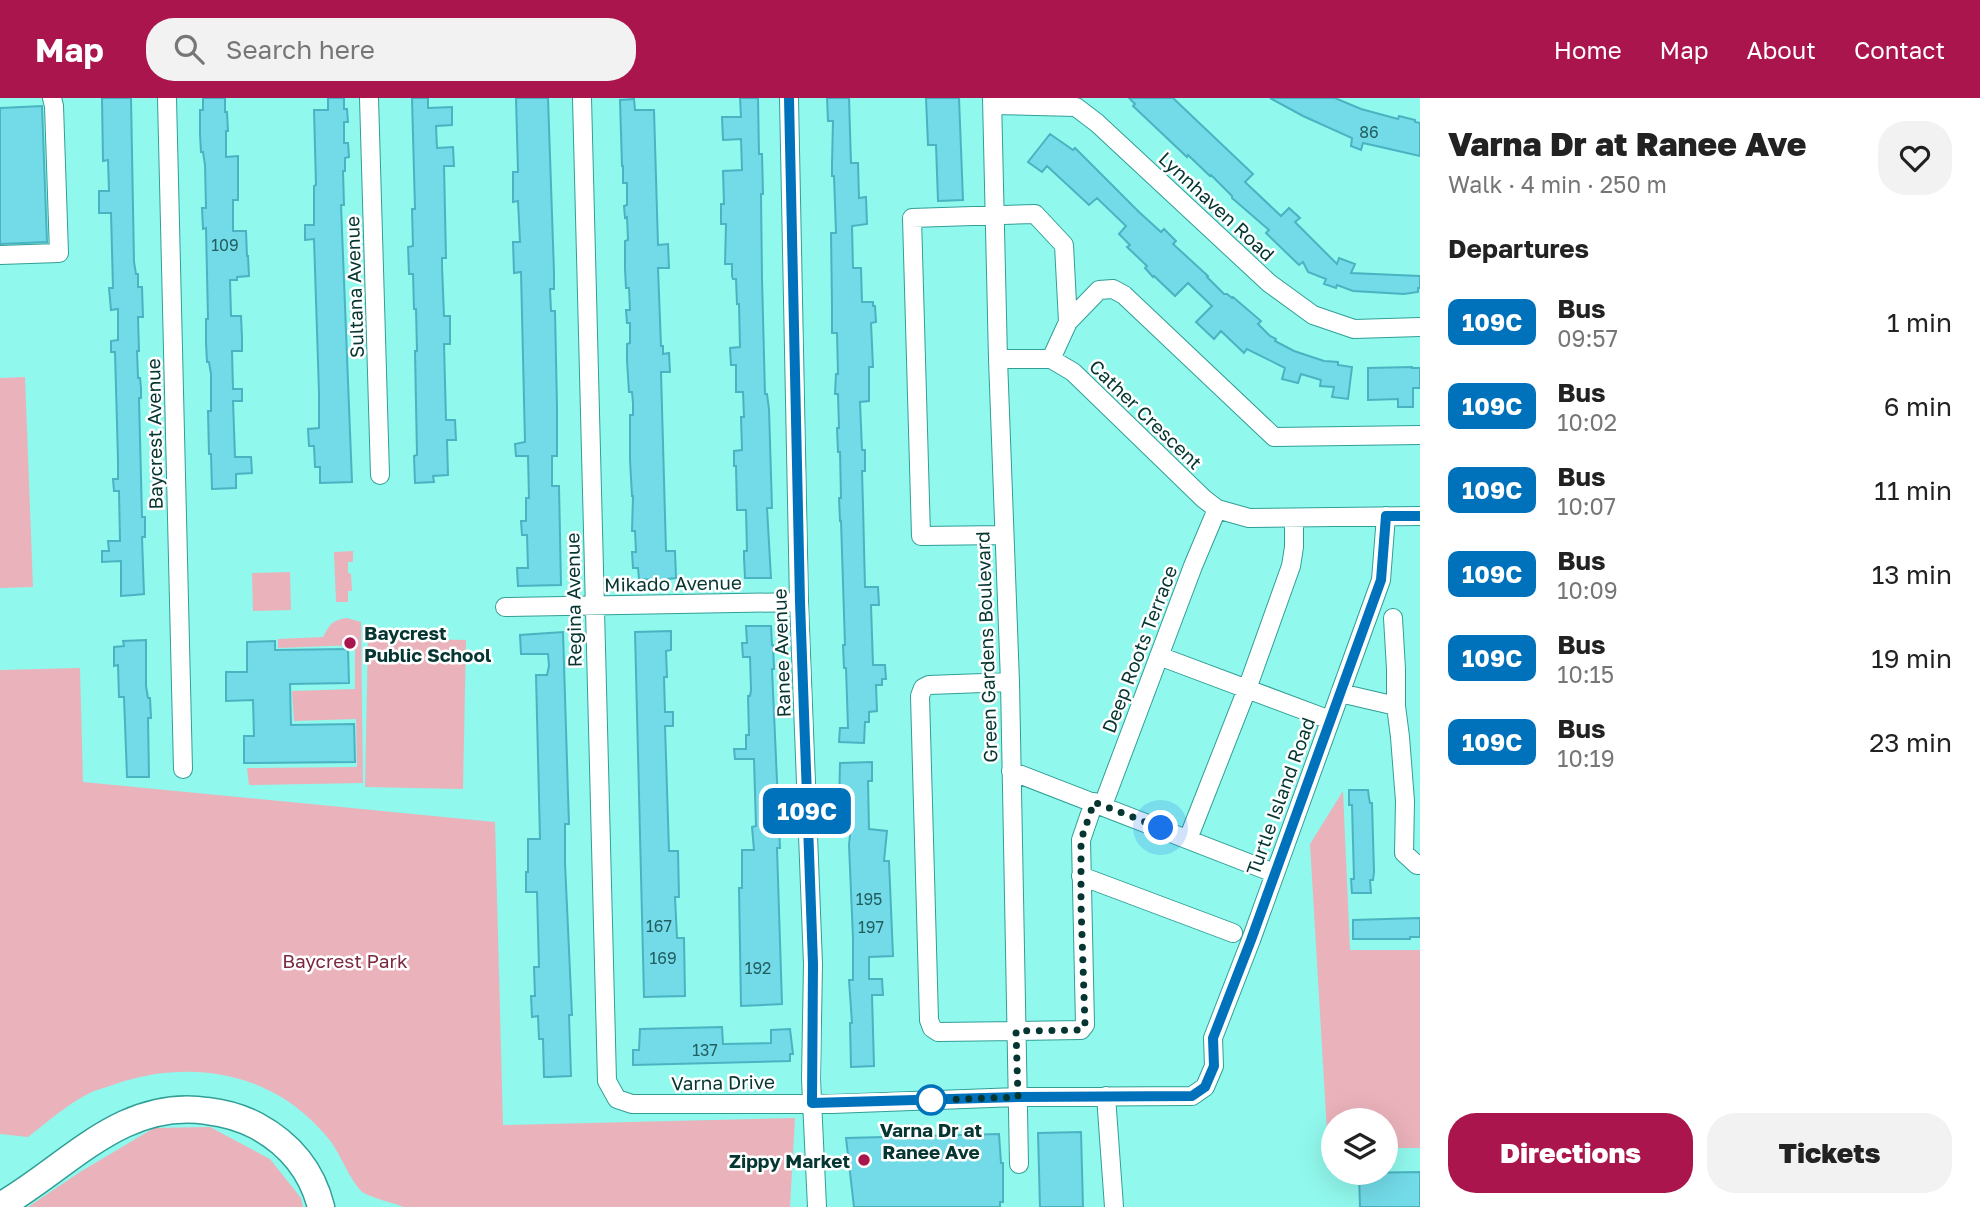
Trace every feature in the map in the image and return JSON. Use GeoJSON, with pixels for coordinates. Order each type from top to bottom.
{"type":"FeatureCollection","features":[{"type":"Feature","properties":{"kind":"highway"},"geometry":{"type":"LineString","coordinates":[[0,1206],[110,1130],[149,1113],[183,1108],[217,1112],[268,1132],[295,1154],[309,1175],[321,1207]]}},
{"type":"Feature","properties":{"kind":"highway"},"geometry":{"type":"LineString","coordinates":[[0,1190],[40,1176],[69,1159]]}},
{"type":"Feature","properties":{"kind":"street"},"geometry":{"type":"LineString","coordinates":[[0,255],[59,253],[52,98]]}},
{"type":"Feature","properties":{"kind":"street","name":"Baycrest Avenue"},"geometry":{"type":"LineString","coordinates":[[167,98],[183,769]]}},
{"type":"Feature","properties":{"kind":"street","name":"Sultana Avenue"},"geometry":{"type":"LineString","coordinates":[[369,98],[380,475]]}},
{"type":"Feature","properties":{"kind":"street","name":"Regina Avenue"},"geometry":{"type":"LineString","coordinates":[[582,98],[607,1081],[617,1099]]}},
{"type":"Feature","properties":{"kind":"street","name":"Ranee Avenue"},"geometry":{"type":"LineString","coordinates":[[789,98],[800,602],[813,964],[812,1103],[817,1207]]}},
{"type":"Feature","properties":{"kind":"street","name":"Green Gardens Boulevard"},"geometry":{"type":"LineString","coordinates":[[992,101],[1010,682],[1018,1164]]}},
{"type":"Feature","properties":{"kind":"street","name":"Lynnhaven Road"},"geometry":{"type":"LineString","coordinates":[[992,101],[1076,107],[1107,132],[1269,283],[1313,315],[1353,329],[1420,327]]}},
{"type":"Feature","properties":{"kind":"street"},"geometry":{"type":"LineString","coordinates":[[1004,535],[920,536],[912,218],[995,206],[1035,214],[1064,245],[1068,321]]}},
{"type":"Feature","properties":{"kind":"street"},"geometry":{"type":"LineString","coordinates":[[998,359],[1051,359],[1068,321],[1099,290],[1113,289],[1124,295],[1274,437],[1420,435]]}},
{"type":"Feature","properties":{"kind":"street","name":"Cather Crescent"},"geometry":{"type":"LineString","coordinates":[[1051,359],[1073,372],[1217,509]]}},
{"type":"Feature","properties":{"kind":"street"},"geometry":{"type":"LineString","coordinates":[[1217,509],[1249,518],[1420,516]]}},
{"type":"Feature","properties":{"kind":"street","name":"Deep Roots Terrace"},"geometry":{"type":"LineString","coordinates":[[1016,1031],[1081,1030],[1085,1025],[1081,840],[1159,656],[1217,509]]}},
{"type":"Feature","properties":{"kind":"street","name":"Turtle Island Road"},"geometry":{"type":"LineString","coordinates":[[1205,1087],[1214,1066],[1213,1038],[1381,580],[1386,516]]}},
{"type":"Feature","properties":{"kind":"street"},"geometry":{"type":"LineString","coordinates":[[1188,839],[1247,689],[1291,566],[1294,518]]}},
{"type":"Feature","properties":{"kind":"street","name":"Mikado Avenue"},"geometry":{"type":"LineString","coordinates":[[505,607],[800,602]]}},
{"type":"Feature","properties":{"kind":"street"},"geometry":{"type":"LineString","coordinates":[[1393,618],[1395,706],[1413,806],[1404,853],[1420,865]]}},
{"type":"Feature","properties":{"kind":"street"},"geometry":{"type":"LineString","coordinates":[[1159,656],[1330,720]]}},
{"type":"Feature","properties":{"kind":"street"},"geometry":{"type":"LineString","coordinates":[[1010,682],[929,685],[923,688],[920,696],[929,1020],[938,1032],[1016,1031]]}},
{"type":"Feature","properties":{"kind":"street"},"geometry":{"type":"LineString","coordinates":[[1340,693],[1395,706]]}},
{"type":"Feature","properties":{"kind":"street"},"geometry":{"type":"LineString","coordinates":[[1012,771],[1274,873]]}},
{"type":"Feature","properties":{"kind":"street"},"geometry":{"type":"LineString","coordinates":[[1081,876],[1233,933]]}},
{"type":"Feature","properties":{"kind":"street","name":"Varna Drive"},"geometry":{"type":"LineString","coordinates":[[617,1099],[632,1104],[1192,1096],[1205,1087]]}},
{"type":"Feature","properties":{"kind":"street"},"geometry":{"type":"LineString","coordinates":[[1107,1096],[1114,1207]]}},
{"type":"Feature","properties":{"kind":"green space"},"geometry":{"type":"Polygon","coordinates":[[[25,377],[33,587],[0,588],[0,378],[25,377]]]}},
{"type":"Feature","properties":{"kind":"green space"},"geometry":{"type":"Polygon","coordinates":[[[353,551],[353,562],[348,562],[352,591],[348,591],[348,602],[336,602],[334,552],[353,551]]]}},
{"type":"Feature","properties":{"kind":"green space"},"geometry":{"type":"Polygon","coordinates":[[[290,572],[291,610],[253,611],[252,573],[290,572]]]}},
{"type":"Feature","properties":{"kind":"green space"},"geometry":{"type":"Polygon","coordinates":[[[347,618],[361,622],[363,783],[249,785],[247,768],[357,767],[356,719],[294,721],[292,691],[355,689],[355,645],[278,648],[278,639],[323,637],[332,623],[347,618]]]}},
{"type":"Feature","properties":{"kind":"green space"},"geometry":{"type":"Polygon","coordinates":[[[368,638],[466,640],[463,789],[365,787],[368,638]]]}},
{"type":"Feature","properties":{"kind":"green space","name":"Baycrest Park"},"geometry":{"type":"Polygon","coordinates":[[[80,668],[83,782],[495,822],[503,1125],[795,1118],[790,1207],[404,1207],[360,1190],[326,1135],[298,1109],[251,1083],[199,1072],[172,1072],[118,1083],[81,1098],[28,1137],[0,1134],[0,670],[80,668]]]}},
{"type":"Feature","properties":{"kind":"green space"},"geometry":{"type":"Polygon","coordinates":[[[1343,791],[1350,950],[1420,950],[1420,1148],[1398,1148],[1398,1108],[1326,1108],[1310,844],[1343,791]]]}},
{"type":"Feature","properties":{"kind":"green space"},"geometry":{"type":"Polygon","coordinates":[[[210,1127],[270,1159],[301,1198],[303,1207],[28,1207],[154,1128],[210,1127]]]}},
{"type":"Feature","properties":{"kind":"building"},"geometry":{"type":"Polygon","coordinates":[[[102,98],[131,98],[134,262],[138,287],[142,287],[143,317],[138,317],[137,351],[141,388],[142,517],[145,517],[145,537],[142,537],[144,594],[121,596],[121,561],[102,562],[102,551],[109,551],[108,541],[120,541],[119,491],[114,491],[113,479],[118,479],[118,460],[115,352],[111,352],[111,341],[118,340],[118,309],[111,310],[109,288],[113,288],[111,213],[99,213],[99,191],[109,191],[108,160],[103,161],[102,98]]]}},
{"type":"Feature","properties":{"kind":"building"},"geometry":{"type":"Polygon","coordinates":[[[203,98],[225,98],[228,131],[226,157],[238,156],[238,200],[233,200],[233,231],[246,231],[249,276],[230,280],[231,316],[241,316],[242,338],[242,351],[232,351],[233,389],[242,389],[242,401],[233,401],[235,457],[251,457],[252,473],[236,474],[236,488],[212,489],[209,454],[211,374],[207,362],[206,228],[203,229],[202,208],[206,208],[205,165],[200,135],[203,98]]]}},
{"type":"Feature","properties":{"kind":"building"},"geometry":{"type":"Polygon","coordinates":[[[328,98],[344,98],[348,122],[344,122],[344,143],[348,143],[349,157],[345,158],[344,205],[341,205],[352,482],[320,483],[320,467],[315,467],[314,446],[309,446],[308,429],[319,428],[319,393],[314,239],[305,240],[305,225],[314,225],[314,110],[328,110],[328,98]]]}},
{"type":"Feature","properties":{"kind":"building"},"geometry":{"type":"Polygon","coordinates":[[[412,98],[428,98],[428,108],[452,107],[452,125],[436,126],[437,148],[453,147],[454,166],[444,166],[446,258],[442,258],[442,266],[444,316],[450,316],[450,344],[444,344],[446,420],[455,420],[456,440],[447,440],[448,475],[433,476],[434,482],[415,483],[416,309],[413,274],[409,274],[408,247],[413,246],[412,209],[415,209],[412,98]]]}},
{"type":"Feature","properties":{"kind":"building"},"geometry":{"type":"Polygon","coordinates":[[[516,98],[548,98],[554,272],[554,289],[550,289],[551,311],[555,311],[557,407],[557,456],[552,456],[552,486],[559,486],[561,585],[518,586],[517,568],[528,568],[527,535],[522,535],[521,521],[526,521],[526,498],[529,498],[528,456],[516,456],[515,444],[525,442],[521,272],[514,273],[513,242],[520,242],[518,201],[513,202],[513,172],[518,172],[516,98]]]}},
{"type":"Feature","properties":{"kind":"building"},"geometry":{"type":"Polygon","coordinates":[[[740,98],[758,98],[759,154],[762,154],[762,279],[772,508],[767,508],[771,578],[745,578],[746,510],[737,510],[734,466],[734,451],[742,450],[741,417],[744,417],[743,392],[736,392],[736,365],[731,365],[730,348],[740,347],[739,304],[732,264],[725,264],[726,224],[721,224],[721,204],[724,204],[723,171],[742,170],[741,139],[723,140],[722,117],[741,117],[740,98]]]}},
{"type":"Feature","properties":{"kind":"building"},"geometry":{"type":"Polygon","coordinates":[[[827,98],[849,98],[851,163],[858,163],[859,198],[866,197],[867,224],[852,226],[853,268],[861,268],[862,302],[873,302],[876,322],[871,323],[873,367],[869,367],[869,401],[860,402],[862,450],[865,450],[865,471],[862,471],[865,587],[878,587],[879,605],[871,605],[873,665],[885,665],[886,679],[882,679],[882,685],[876,685],[877,711],[869,712],[869,722],[865,722],[864,743],[839,742],[840,728],[848,728],[843,645],[838,394],[835,394],[838,374],[837,333],[832,333],[831,233],[836,233],[832,176],[833,121],[828,121],[827,98]]]}},
{"type":"Feature","properties":{"kind":"building"},"geometry":{"type":"Polygon","coordinates":[[[926,98],[959,98],[963,200],[938,201],[936,145],[928,145],[926,98]]]}},
{"type":"Feature","properties":{"kind":"building"},"geometry":{"type":"Polygon","coordinates":[[[1129,98],[1173,98],[1253,174],[1245,182],[1281,216],[1289,208],[1300,218],[1295,222],[1337,264],[1339,258],[1355,264],[1351,273],[1420,276],[1418,292],[1404,294],[1353,291],[1324,284],[1326,279],[1308,272],[1303,262],[1299,265],[1266,233],[1269,230],[1232,198],[1211,175],[1188,155],[1187,157],[1133,106],[1135,104],[1129,98]]]}},
{"type":"Feature","properties":{"kind":"building"},"geometry":{"type":"Polygon","coordinates":[[[1270,98],[1335,98],[1361,109],[1398,119],[1399,116],[1415,120],[1420,123],[1420,156],[1363,143],[1361,150],[1351,146],[1352,138],[1270,98]]]}},
{"type":"Feature","properties":{"kind":"building"},"geometry":{"type":"Polygon","coordinates":[[[634,99],[635,110],[654,110],[658,245],[668,244],[669,268],[658,268],[661,346],[663,354],[669,353],[670,372],[661,372],[666,551],[675,551],[676,578],[658,580],[639,579],[638,568],[633,568],[632,552],[636,552],[635,531],[632,531],[630,460],[630,415],[633,415],[633,403],[632,392],[629,392],[627,361],[630,323],[627,323],[626,310],[630,310],[629,288],[626,288],[625,241],[628,240],[624,206],[627,205],[627,183],[623,183],[620,100],[634,99]]]}},
{"type":"Feature","properties":{"kind":"building"},"geometry":{"type":"Polygon","coordinates":[[[42,106],[47,242],[0,244],[0,108],[42,106]]]}},
{"type":"Feature","properties":{"kind":"building"},"geometry":{"type":"Polygon","coordinates":[[[1050,134],[1073,150],[1075,148],[1139,212],[1161,232],[1164,229],[1176,241],[1173,244],[1224,294],[1233,297],[1261,321],[1258,324],[1276,339],[1275,341],[1294,351],[1352,367],[1348,399],[1332,397],[1334,387],[1320,386],[1321,380],[1301,374],[1298,383],[1282,379],[1285,368],[1247,349],[1244,353],[1221,331],[1214,339],[1196,322],[1212,306],[1188,283],[1175,296],[1153,277],[1145,268],[1147,266],[1127,247],[1130,245],[1119,234],[1126,226],[1097,198],[1089,205],[1047,166],[1042,172],[1028,162],[1050,134]]]}},
{"type":"Feature","properties":{"kind":"building"},"geometry":{"type":"Polygon","coordinates":[[[1368,368],[1420,368],[1420,388],[1413,388],[1413,407],[1398,407],[1398,399],[1368,400],[1368,368]]]}},
{"type":"Feature","properties":{"kind":"building"},"geometry":{"type":"Polygon","coordinates":[[[746,626],[771,626],[773,645],[782,1004],[741,1006],[739,888],[742,888],[742,850],[754,850],[752,827],[756,826],[754,759],[735,759],[734,749],[746,749],[746,735],[749,735],[750,657],[743,657],[742,643],[747,643],[746,626]]]}},
{"type":"Feature","properties":{"kind":"building"},"geometry":{"type":"Polygon","coordinates":[[[671,631],[671,650],[666,651],[667,677],[664,677],[665,712],[673,712],[673,726],[665,726],[669,851],[678,851],[679,897],[675,897],[677,938],[684,938],[685,996],[644,997],[635,632],[671,631]]]}},
{"type":"Feature","properties":{"kind":"building"},"geometry":{"type":"Polygon","coordinates":[[[563,632],[569,824],[565,824],[565,863],[572,1015],[569,1015],[571,1076],[544,1077],[543,1039],[539,1039],[538,1016],[532,1017],[531,996],[535,996],[534,967],[539,967],[537,892],[526,892],[526,872],[528,839],[540,839],[536,675],[547,675],[549,666],[548,654],[521,654],[520,635],[563,632]]]}},
{"type":"Feature","properties":{"kind":"building"},"geometry":{"type":"Polygon","coordinates":[[[146,640],[146,686],[151,718],[148,718],[149,777],[127,777],[124,697],[119,697],[118,665],[114,666],[114,647],[124,646],[123,641],[146,640]]]}},
{"type":"Feature","properties":{"kind":"building"},"geometry":{"type":"Polygon","coordinates":[[[275,641],[275,650],[348,649],[349,683],[290,684],[291,725],[354,724],[355,762],[244,763],[244,736],[254,736],[253,700],[226,701],[226,672],[247,672],[247,642],[275,641]]]}},
{"type":"Feature","properties":{"kind":"building"},"geometry":{"type":"Polygon","coordinates":[[[872,762],[872,781],[868,781],[869,829],[887,831],[884,861],[889,861],[893,956],[869,957],[869,979],[882,979],[883,995],[872,995],[874,1066],[851,1067],[849,980],[853,980],[853,938],[849,845],[852,817],[842,819],[839,809],[840,763],[872,762]]]}},
{"type":"Feature","properties":{"kind":"building"},"geometry":{"type":"Polygon","coordinates":[[[1349,790],[1368,790],[1372,803],[1374,872],[1373,880],[1370,880],[1371,893],[1352,893],[1352,805],[1349,805],[1349,790]]]}},
{"type":"Feature","properties":{"kind":"building"},"geometry":{"type":"Polygon","coordinates":[[[1420,918],[1420,937],[1353,939],[1353,920],[1420,918]]]}},
{"type":"Feature","properties":{"kind":"building"},"geometry":{"type":"Polygon","coordinates":[[[722,1027],[723,1044],[771,1043],[771,1030],[790,1029],[793,1054],[790,1054],[790,1061],[633,1065],[633,1050],[639,1050],[640,1029],[722,1027]]]}},
{"type":"Feature","properties":{"kind":"building"},"geometry":{"type":"Polygon","coordinates":[[[1081,1132],[1083,1207],[1040,1207],[1038,1133],[1081,1132]]]}},
{"type":"Feature","properties":{"kind":"building"},"geometry":{"type":"Polygon","coordinates":[[[999,1134],[1003,1163],[1003,1202],[1000,1202],[1000,1207],[854,1207],[846,1138],[999,1134]]]}},
{"type":"Feature","properties":{"kind":"building"},"geometry":{"type":"Polygon","coordinates":[[[1398,1172],[1420,1172],[1420,1207],[1360,1207],[1359,1185],[1398,1185],[1398,1172]]]}},
{"type":"Feature","properties":{"kind":"bus line","name":"109C"},"geometry":{"type":"LineString","coordinates":[[789,98],[800,602],[813,964],[812,1103],[1018,1097],[1192,1096],[1205,1087],[1214,1066],[1213,1038],[1381,580],[1386,516],[1420,516]]}},
{"type":"Feature","properties":{"kind":"place","name":"Baycrest Public School"},"geometry":{"type":"Point","coordinates":[350,643]}},
{"type":"Feature","properties":{"kind":"place","name":"Varna Dr at Ranee Ave"},"geometry":{"type":"Point","coordinates":[931,1100]}},
{"type":"Feature","properties":{"kind":"place","name":"Zippy Market"},"geometry":{"type":"Point","coordinates":[864,1160]}},
{"type":"Feature","properties":{"kind":"route"},"geometry":{"type":"LineString","coordinates":[[931,1100],[1018,1097],[1016,1031],[1081,1030],[1085,1025],[1081,840],[1094,802],[1161,828]]}}]}
